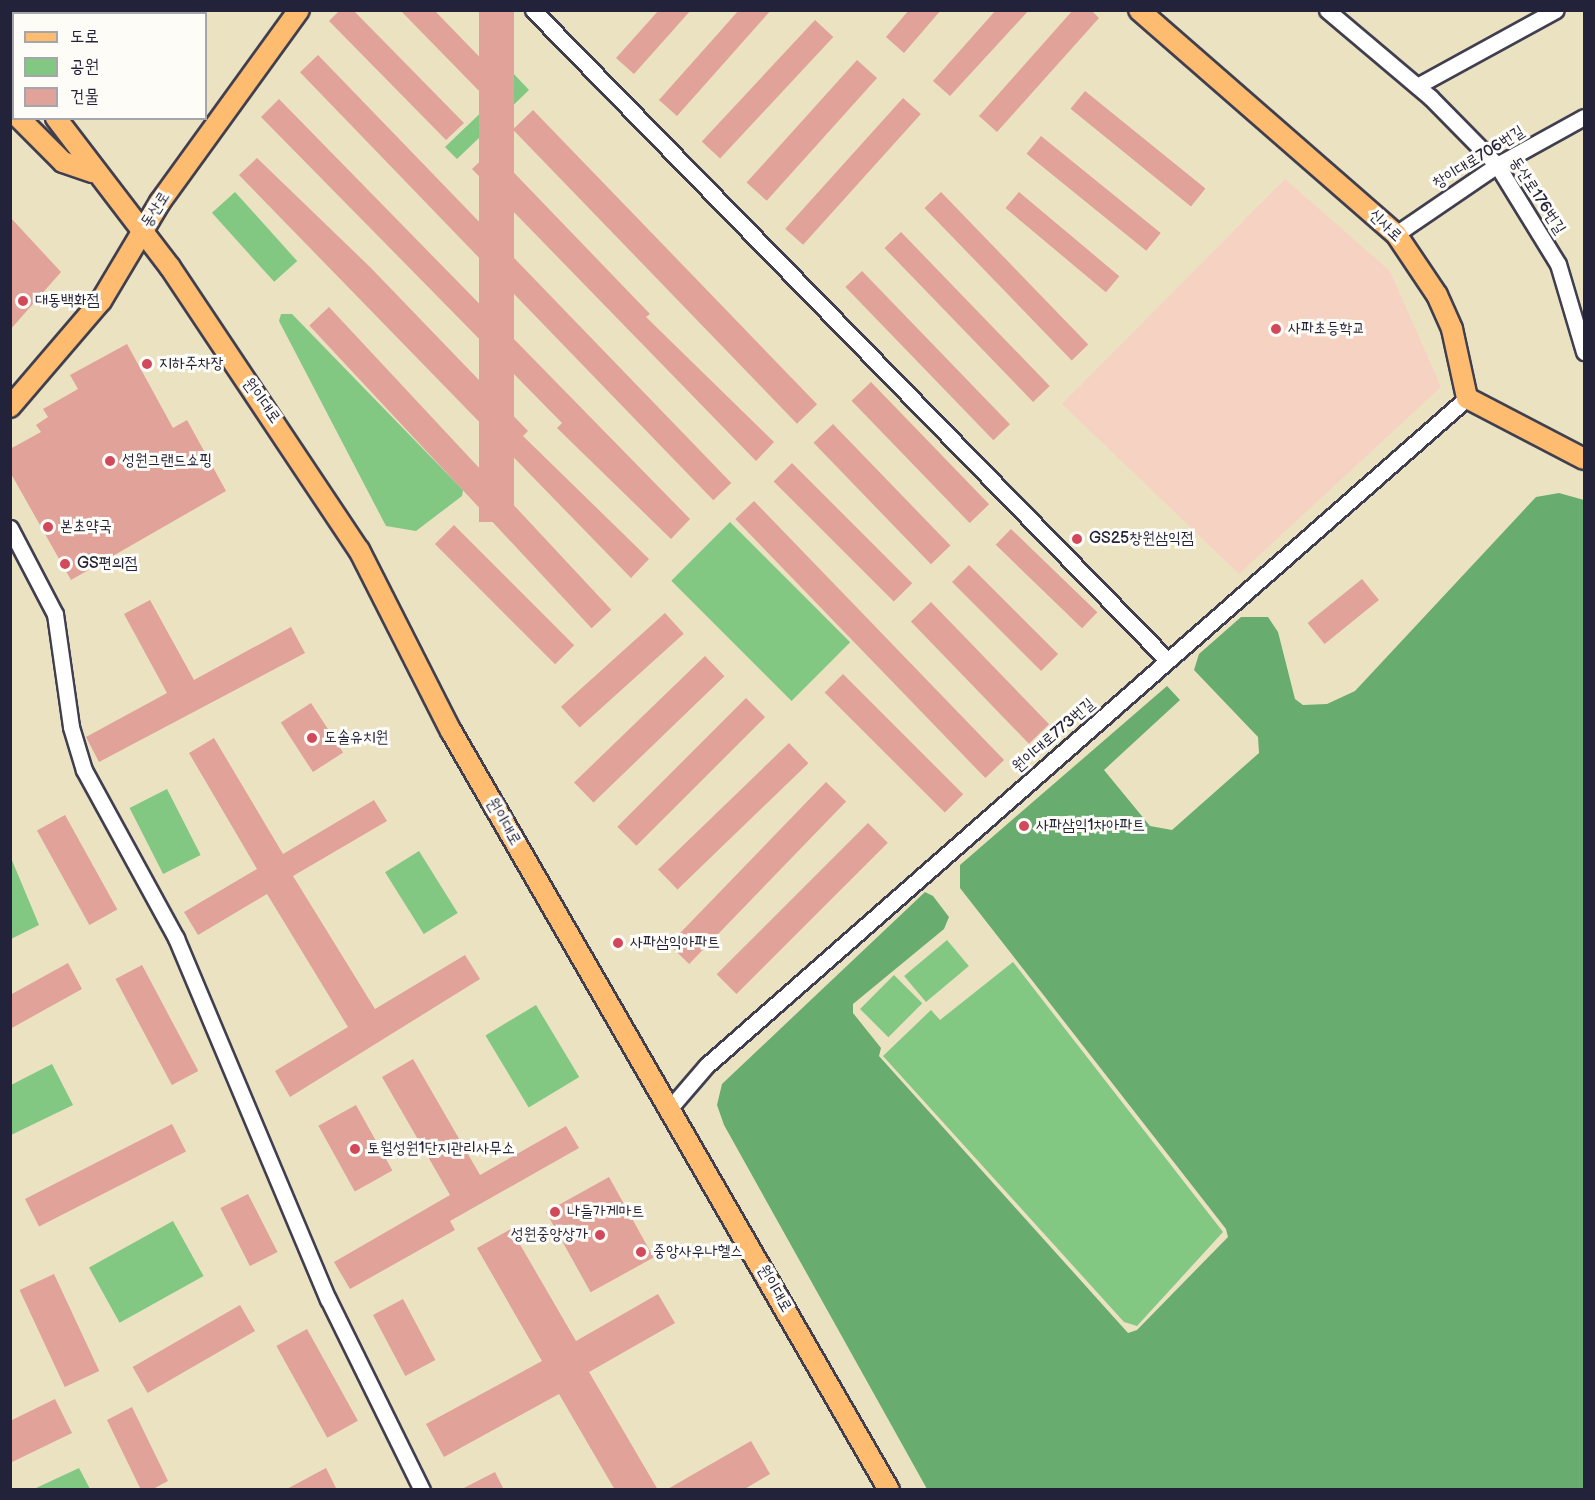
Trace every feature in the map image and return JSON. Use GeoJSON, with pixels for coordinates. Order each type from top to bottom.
{"type":"FeatureCollection","features":[{"type":"Feature","properties":{"kind":"main road","name":"동산로"},"geometry":{"type":"LineString","coordinates":[[10,407],[101,301],[142,232],[299,10]]}},
{"type":"Feature","properties":{"kind":"main road","name":"신사로"},"geometry":{"type":"LineString","coordinates":[[1139,10],[1396,234],[1445,312],[1467,398]]}},
{"type":"Feature","properties":{"kind":"main road"},"geometry":{"type":"LineString","coordinates":[[21,120],[63,162],[92,172]]}},
{"type":"Feature","properties":{"kind":"main road","name":"원이대로"},"geometry":{"type":"LineString","coordinates":[[58,120],[81,146],[92,172],[142,232],[359,549],[451,731],[889,1490]]}},
{"type":"Feature","properties":{"kind":"main road"},"geometry":{"type":"LineString","coordinates":[[1467,398],[1584,459]]}},
{"type":"Feature","properties":{"kind":"street"},"geometry":{"type":"LineString","coordinates":[[533,10],[1168,661]]}},
{"type":"Feature","properties":{"kind":"street"},"geometry":{"type":"LineString","coordinates":[[1417,86],[1556,10]]}},
{"type":"Feature","properties":{"kind":"street","name":"동산로176번길"},"geometry":{"type":"LineString","coordinates":[[1328,11],[1417,86],[1497,165],[1558,264],[1584,352]]}},
{"type":"Feature","properties":{"kind":"street","name":"창이대로706번길"},"geometry":{"type":"LineString","coordinates":[[1396,234],[1497,165],[1584,117]]}},
{"type":"Feature","properties":{"kind":"street","name":"원이대로773번길"},"geometry":{"type":"LineString","coordinates":[[670,1108],[703,1068],[1467,398]]}},
{"type":"Feature","properties":{"kind":"street"},"geometry":{"type":"LineString","coordinates":[[10,528],[55,615],[70,727],[84,770],[176,938],[328,1299],[422,1490]]}},
{"type":"Feature","properties":{"kind":"shaded area","name":"사파초등학교"},"geometry":{"type":"Polygon","coordinates":[[[1285,179],[1390,271],[1441,387],[1239,574],[1062,404],[1285,179]]]}},
{"type":"Feature","properties":{"kind":"green space"},"geometry":{"type":"Polygon","coordinates":[[[511,71],[529,90],[457,159],[445,147],[491,103],[485,96],[511,71]]]}},
{"type":"Feature","properties":{"kind":"green space"},"geometry":{"type":"Polygon","coordinates":[[[235,192],[297,261],[274,282],[212,213],[235,192]]]}},
{"type":"Feature","properties":{"kind":"green space"},"geometry":{"type":"Polygon","coordinates":[[[281,314],[292,314],[463,490],[462,496],[416,531],[386,526],[279,321],[281,314]]]}},
{"type":"Feature","properties":{"kind":"green space"},"geometry":{"type":"Polygon","coordinates":[[[1559,493],[1584,500],[1584,1489],[927,1489],[724,1125],[717,1105],[722,1084],[925,892],[933,896],[949,917],[944,929],[853,1004],[853,1013],[881,1048],[879,1056],[1128,1333],[1137,1330],[1228,1237],[1226,1229],[960,888],[960,865],[1167,686],[1180,700],[1104,770],[1150,826],[1172,830],[1259,753],[1258,737],[1194,670],[1199,654],[1241,617],[1268,617],[1278,632],[1295,699],[1303,705],[1327,704],[1355,691],[1536,497],[1559,493]]]}},
{"type":"Feature","properties":{"kind":"green space"},"geometry":{"type":"Polygon","coordinates":[[[730,522],[850,642],[792,701],[671,581],[730,522]]]}},
{"type":"Feature","properties":{"kind":"green space"},"geometry":{"type":"Polygon","coordinates":[[[167,789],[201,855],[163,874],[130,808],[167,789]]]}},
{"type":"Feature","properties":{"kind":"green space"},"geometry":{"type":"Polygon","coordinates":[[[419,851],[458,913],[424,934],[385,872],[419,851]]]}},
{"type":"Feature","properties":{"kind":"green space"},"geometry":{"type":"Polygon","coordinates":[[[11,858],[39,925],[10,939],[11,858]]]}},
{"type":"Feature","properties":{"kind":"green space"},"geometry":{"type":"Polygon","coordinates":[[[947,940],[969,966],[926,1002],[904,976],[947,940]]]}},
{"type":"Feature","properties":{"kind":"green space"},"geometry":{"type":"Polygon","coordinates":[[[1013,962],[1223,1232],[1137,1326],[1124,1322],[883,1056],[931,1010],[940,1020],[1013,962]]]}},
{"type":"Feature","properties":{"kind":"green space"},"geometry":{"type":"Polygon","coordinates":[[[894,975],[922,1003],[888,1037],[860,1009],[894,975]]]}},
{"type":"Feature","properties":{"kind":"green space"},"geometry":{"type":"Polygon","coordinates":[[[536,1005],[579,1077],[529,1107],[485,1035],[536,1005]]]}},
{"type":"Feature","properties":{"kind":"green space"},"geometry":{"type":"Polygon","coordinates":[[[52,1064],[73,1105],[11,1135],[11,1085],[52,1064]]]}},
{"type":"Feature","properties":{"kind":"green space"},"geometry":{"type":"Polygon","coordinates":[[[173,1221],[204,1276],[120,1323],[89,1268],[173,1221]]]}},
{"type":"Feature","properties":{"kind":"green space"},"geometry":{"type":"Polygon","coordinates":[[[79,1468],[90,1489],[34,1489],[79,1468]]]}},
{"type":"Feature","properties":{"kind":"building"},"geometry":{"type":"Polygon","coordinates":[[[340,10],[353,10],[464,123],[446,140],[329,21],[340,10]]]}},
{"type":"Feature","properties":{"kind":"building"},"geometry":{"type":"Polygon","coordinates":[[[400,10],[434,10],[500,78],[483,95],[400,10]]]}},
{"type":"Feature","properties":{"kind":"building"},"geometry":{"type":"Polygon","coordinates":[[[479,10],[514,10],[514,522],[479,522],[479,10]]]}},
{"type":"Feature","properties":{"kind":"building"},"geometry":{"type":"Polygon","coordinates":[[[659,10],[691,10],[634,74],[616,58],[659,10]]]}},
{"type":"Feature","properties":{"kind":"building"},"geometry":{"type":"Polygon","coordinates":[[[739,10],[771,10],[677,116],[659,100],[739,10]]]}},
{"type":"Feature","properties":{"kind":"building"},"geometry":{"type":"Polygon","coordinates":[[[909,10],[941,10],[904,53],[886,37],[909,10]]]}},
{"type":"Feature","properties":{"kind":"building"},"geometry":{"type":"Polygon","coordinates":[[[996,10],[1029,10],[950,96],[933,81],[996,10]]]}},
{"type":"Feature","properties":{"kind":"building"},"geometry":{"type":"Polygon","coordinates":[[[1073,10],[1091,10],[1099,18],[997,132],[979,116],[1073,10]]]}},
{"type":"Feature","properties":{"kind":"building"},"geometry":{"type":"Polygon","coordinates":[[[815,20],[833,37],[720,158],[702,141],[815,20]]]}},
{"type":"Feature","properties":{"kind":"building"},"geometry":{"type":"Polygon","coordinates":[[[318,55],[731,483],[713,500],[300,72],[318,55]]]}},
{"type":"Feature","properties":{"kind":"building"},"geometry":{"type":"Polygon","coordinates":[[[857,60],[877,78],[767,201],[747,183],[857,60]]]}},
{"type":"Feature","properties":{"kind":"building"},"geometry":{"type":"Polygon","coordinates":[[[1085,91],[1205,189],[1191,206],[1071,109],[1085,91]]]}},
{"type":"Feature","properties":{"kind":"building"},"geometry":{"type":"Polygon","coordinates":[[[903,98],[921,114],[803,245],[785,229],[903,98]]]}},
{"type":"Feature","properties":{"kind":"building"},"geometry":{"type":"Polygon","coordinates":[[[279,99],[690,519],[671,539],[557,428],[562,423],[261,117],[279,99]]]}},
{"type":"Feature","properties":{"kind":"building"},"geometry":{"type":"Polygon","coordinates":[[[533,110],[817,404],[797,424],[513,129],[533,110]]]}},
{"type":"Feature","properties":{"kind":"building"},"geometry":{"type":"Polygon","coordinates":[[[1041,136],[1161,233],[1146,251],[1027,154],[1041,136]]]}},
{"type":"Feature","properties":{"kind":"building"},"geometry":{"type":"Polygon","coordinates":[[[492,150],[650,314],[646,317],[774,442],[756,461],[472,169],[492,150]]]}},
{"type":"Feature","properties":{"kind":"building"},"geometry":{"type":"Polygon","coordinates":[[[257,158],[370,267],[528,431],[523,436],[649,559],[631,578],[239,175],[257,158]]]}},
{"type":"Feature","properties":{"kind":"building"},"geometry":{"type":"Polygon","coordinates":[[[941,192],[1088,345],[1072,360],[924,208],[941,192]]]}},
{"type":"Feature","properties":{"kind":"building"},"geometry":{"type":"Polygon","coordinates":[[[1019,192],[1119,276],[1106,292],[1006,208],[1019,192]]]}},
{"type":"Feature","properties":{"kind":"building","name":"대동백화점"},"geometry":{"type":"Polygon","coordinates":[[[10,217],[61,272],[10,330],[10,217]]]}},
{"type":"Feature","properties":{"kind":"building"},"geometry":{"type":"Polygon","coordinates":[[[901,232],[1050,386],[1033,402],[884,248],[901,232]]]}},
{"type":"Feature","properties":{"kind":"building"},"geometry":{"type":"Polygon","coordinates":[[[862,271],[1010,424],[993,440],[845,287],[862,271]]]}},
{"type":"Feature","properties":{"kind":"building"},"geometry":{"type":"Polygon","coordinates":[[[329,307],[611,610],[592,628],[309,325],[329,307]]]}},
{"type":"Feature","properties":{"kind":"building","name":"성원그랜드쇼핑"},"geometry":{"type":"Polygon","coordinates":[[[127,344],[173,428],[187,420],[226,491],[71,580],[10,472],[10,449],[41,432],[36,425],[48,417],[43,409],[78,389],[70,375],[127,344]]]}},
{"type":"Feature","properties":{"kind":"building"},"geometry":{"type":"Polygon","coordinates":[[[871,382],[989,504],[970,523],[852,401],[871,382]]]}},
{"type":"Feature","properties":{"kind":"building"},"geometry":{"type":"Polygon","coordinates":[[[833,424],[950,546],[931,564],[814,443],[833,424]]]}},
{"type":"Feature","properties":{"kind":"building"},"geometry":{"type":"Polygon","coordinates":[[[792,463],[912,583],[894,602],[774,481],[792,463]]]}},
{"type":"Feature","properties":{"kind":"building"},"geometry":{"type":"Polygon","coordinates":[[[754,501],[1004,760],[985,778],[735,519],[754,501]]]}},
{"type":"Feature","properties":{"kind":"building"},"geometry":{"type":"Polygon","coordinates":[[[454,525],[574,645],[555,664],[435,544],[454,525]]]}},
{"type":"Feature","properties":{"kind":"building"},"geometry":{"type":"Polygon","coordinates":[[[1011,529],[1097,612],[1082,628],[996,545],[1011,529]]]}},
{"type":"Feature","properties":{"kind":"building"},"geometry":{"type":"Polygon","coordinates":[[[969,565],[1058,654],[1041,671],[952,582],[969,565]]]}},
{"type":"Feature","properties":{"kind":"building"},"geometry":{"type":"Polygon","coordinates":[[[1362,579],[1379,600],[1325,644],[1308,623],[1362,579]]]}},
{"type":"Feature","properties":{"kind":"building"},"geometry":{"type":"Polygon","coordinates":[[[150,600],[194,680],[291,627],[305,653],[99,762],[86,737],[167,693],[124,614],[150,600]]]}},
{"type":"Feature","properties":{"kind":"building"},"geometry":{"type":"Polygon","coordinates":[[[931,602],[1049,724],[1029,744],[911,621],[931,602]]]}},
{"type":"Feature","properties":{"kind":"building"},"geometry":{"type":"Polygon","coordinates":[[[665,613],[684,634],[580,727],[561,707],[665,613]]]}},
{"type":"Feature","properties":{"kind":"building"},"geometry":{"type":"Polygon","coordinates":[[[705,656],[724,676],[594,803],[574,782],[705,656]]]}},
{"type":"Feature","properties":{"kind":"building"},"geometry":{"type":"Polygon","coordinates":[[[843,674],[963,794],[945,813],[825,692],[843,674]]]}},
{"type":"Feature","properties":{"kind":"building"},"geometry":{"type":"Polygon","coordinates":[[[746,698],[765,717],[636,846],[617,827],[746,698]]]}},
{"type":"Feature","properties":{"kind":"building","name":"도솔유치원"},"geometry":{"type":"Polygon","coordinates":[[[311,703],[343,752],[313,772],[281,723],[311,703]]]}},
{"type":"Feature","properties":{"kind":"building"},"geometry":{"type":"Polygon","coordinates":[[[214,738],[283,854],[374,800],[387,821],[293,876],[375,1009],[465,955],[480,979],[290,1097],[275,1071],[348,1027],[267,894],[198,935],[184,912],[257,869],[189,753],[214,738]]]}},
{"type":"Feature","properties":{"kind":"building"},"geometry":{"type":"Polygon","coordinates":[[[789,743],[808,763],[678,890],[658,869],[789,743]]]}},
{"type":"Feature","properties":{"kind":"building"},"geometry":{"type":"Polygon","coordinates":[[[826,782],[846,801],[689,964],[669,945],[826,782]]]}},
{"type":"Feature","properties":{"kind":"building"},"geometry":{"type":"Polygon","coordinates":[[[65,815],[117,909],[89,925],[37,831],[65,815]]]}},
{"type":"Feature","properties":{"kind":"building"},"geometry":{"type":"Polygon","coordinates":[[[868,823],[888,843],[736,994],[717,974],[868,823]]]}},
{"type":"Feature","properties":{"kind":"building"},"geometry":{"type":"Polygon","coordinates":[[[68,963],[82,989],[10,1029],[10,995],[68,963]]]}},
{"type":"Feature","properties":{"kind":"building"},"geometry":{"type":"Polygon","coordinates":[[[142,965],[198,1071],[172,1085],[116,979],[142,965]]]}},
{"type":"Feature","properties":{"kind":"building"},"geometry":{"type":"Polygon","coordinates":[[[413,1059],[480,1175],[566,1126],[579,1148],[450,1221],[455,1230],[350,1289],[334,1262],[450,1195],[382,1077],[413,1059]]]}},
{"type":"Feature","properties":{"kind":"building","name":"토월성원1단지관리사무소"},"geometry":{"type":"Polygon","coordinates":[[[356,1105],[392,1171],[355,1191],[318,1126],[356,1105]]]}},
{"type":"Feature","properties":{"kind":"building"},"geometry":{"type":"Polygon","coordinates":[[[172,1124],[186,1152],[39,1227],[25,1199],[172,1124]]]}},
{"type":"Feature","properties":{"kind":"building","name":"성원중앙상가"},"geometry":{"type":"Polygon","coordinates":[[[609,1177],[654,1257],[591,1292],[546,1212],[609,1177]]]}},
{"type":"Feature","properties":{"kind":"building"},"geometry":{"type":"Polygon","coordinates":[[[248,1194],[278,1252],[250,1266],[220,1208],[248,1194]]]}},
{"type":"Feature","properties":{"kind":"building"},"geometry":{"type":"Polygon","coordinates":[[[511,1229],[576,1341],[658,1294],[675,1323],[589,1372],[658,1490],[615,1490],[559,1394],[444,1457],[426,1424],[542,1361],[477,1248],[511,1229]]]}},
{"type":"Feature","properties":{"kind":"building"},"geometry":{"type":"Polygon","coordinates":[[[54,1274],[99,1371],[65,1387],[20,1290],[54,1274]]]}},
{"type":"Feature","properties":{"kind":"building"},"geometry":{"type":"Polygon","coordinates":[[[403,1299],[435,1360],[405,1376],[373,1315],[403,1299]]]}},
{"type":"Feature","properties":{"kind":"building"},"geometry":{"type":"Polygon","coordinates":[[[240,1305],[255,1331],[148,1393],[133,1367],[240,1305]]]}},
{"type":"Feature","properties":{"kind":"building"},"geometry":{"type":"Polygon","coordinates":[[[307,1329],[358,1421],[327,1438],[276,1346],[307,1329]]]}},
{"type":"Feature","properties":{"kind":"building"},"geometry":{"type":"Polygon","coordinates":[[[55,1399],[72,1433],[10,1463],[10,1421],[55,1399]]]}},
{"type":"Feature","properties":{"kind":"building"},"geometry":{"type":"Polygon","coordinates":[[[132,1407],[168,1481],[151,1490],[141,1490],[107,1420],[132,1407]]]}},
{"type":"Feature","properties":{"kind":"building"},"geometry":{"type":"Polygon","coordinates":[[[751,1441],[770,1474],[743,1490],[666,1490],[751,1441]]]}},
{"type":"Feature","properties":{"kind":"building"},"geometry":{"type":"Polygon","coordinates":[[[326,1468],[337,1490],[285,1490],[326,1468]]]}},
{"type":"Feature","properties":{"kind":"building"},"geometry":{"type":"Polygon","coordinates":[[[495,1472],[504,1490],[460,1490],[495,1472]]]}},
{"type":"Feature","properties":{"kind":"place","name":"대동백화점"},"geometry":{"type":"Point","coordinates":[23,301]}},
{"type":"Feature","properties":{"kind":"place","name":"사파초등학교"},"geometry":{"type":"Point","coordinates":[1276,329]}},
{"type":"Feature","properties":{"kind":"place","name":"지하주차장"},"geometry":{"type":"Point","coordinates":[147,364]}},
{"type":"Feature","properties":{"kind":"place","name":"성원그랜드쇼핑"},"geometry":{"type":"Point","coordinates":[110,461]}},
{"type":"Feature","properties":{"kind":"place","name":"본초약국"},"geometry":{"type":"Point","coordinates":[48,527]}},
{"type":"Feature","properties":{"kind":"place","name":"GS25창원삼익점"},"geometry":{"type":"Point","coordinates":[1077,539]}},
{"type":"Feature","properties":{"kind":"place","name":"GS편의점"},"geometry":{"type":"Point","coordinates":[65,564]}},
{"type":"Feature","properties":{"kind":"place","name":"도솔유치원"},"geometry":{"type":"Point","coordinates":[312,738]}},
{"type":"Feature","properties":{"kind":"place","name":"사파삼익1차아파트"},"geometry":{"type":"Point","coordinates":[1024,826]}},
{"type":"Feature","properties":{"kind":"place","name":"사파삼익아파트"},"geometry":{"type":"Point","coordinates":[618,943]}},
{"type":"Feature","properties":{"kind":"place","name":"토월성원1단지관리사무소"},"geometry":{"type":"Point","coordinates":[355,1149]}},
{"type":"Feature","properties":{"kind":"place","name":"나들가게마트"},"geometry":{"type":"Point","coordinates":[555,1212]}},
{"type":"Feature","properties":{"kind":"place","name":"성원중앙상가"},"geometry":{"type":"Point","coordinates":[600,1235]}},
{"type":"Feature","properties":{"kind":"place","name":"중앙사우나헬스"},"geometry":{"type":"Point","coordinates":[641,1252]}}]}
